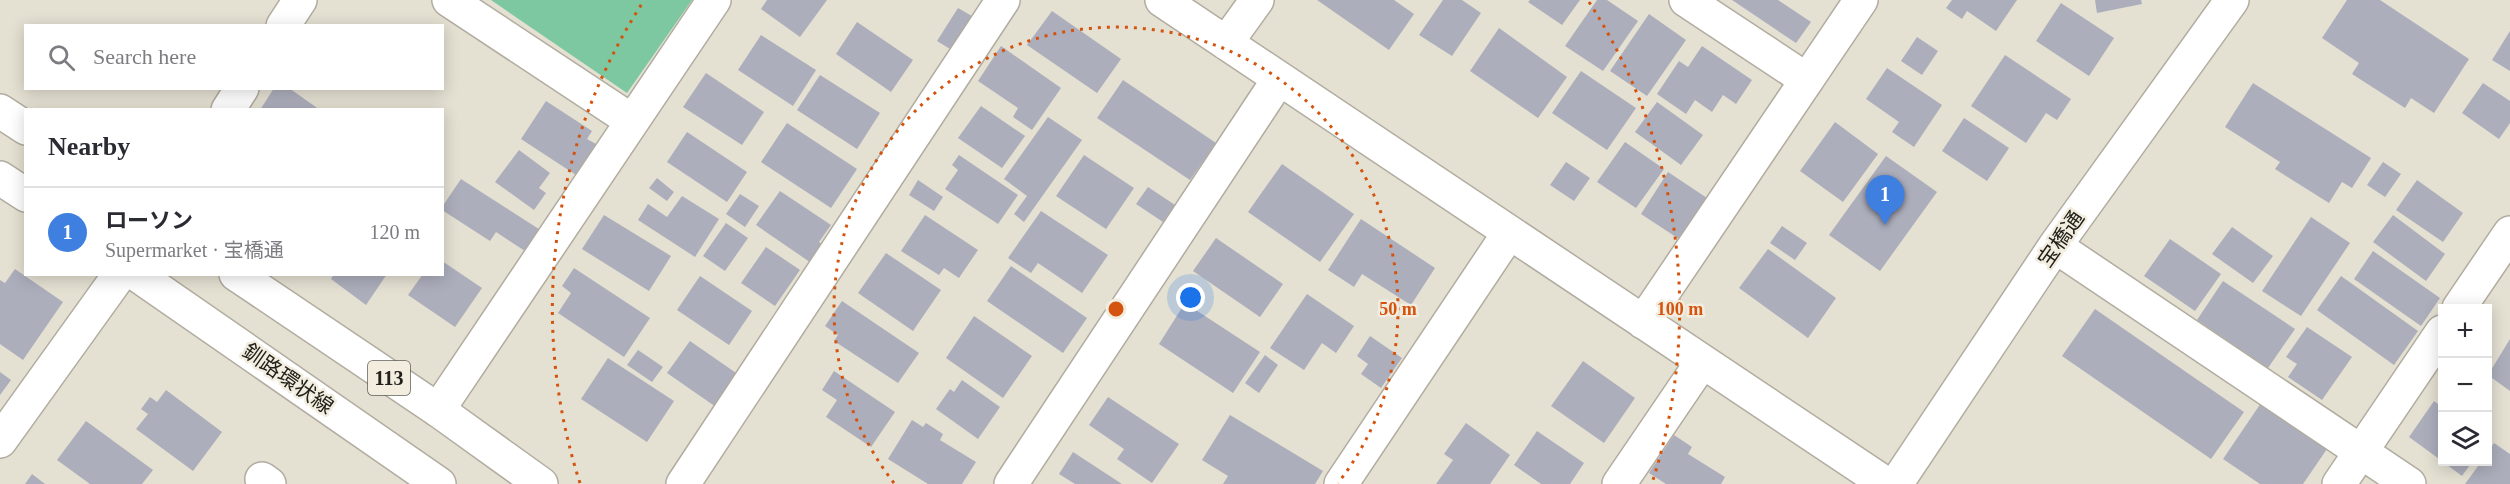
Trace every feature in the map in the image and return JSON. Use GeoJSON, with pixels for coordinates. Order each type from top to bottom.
{"type":"FeatureCollection","features":[{"type":"Feature","properties":{"kind":"street"},"geometry":{"type":"LineString","coordinates":[[284,24],[300,0]]}},
{"type":"Feature","properties":{"kind":"street"},"geometry":{"type":"LineString","coordinates":[[449,0],[632,121]]}},
{"type":"Feature","properties":{"kind":"street"},"geometry":{"type":"LineString","coordinates":[[438,410],[714,0]]}},
{"type":"Feature","properties":{"kind":"street"},"geometry":{"type":"LineString","coordinates":[[683,484],[1003,0]]}},
{"type":"Feature","properties":{"kind":"street"},"geometry":{"type":"LineString","coordinates":[[1162,0],[1886,484]]}},
{"type":"Feature","properties":{"kind":"street"},"geometry":{"type":"LineString","coordinates":[[1226,43],[1257,0]]}},
{"type":"Feature","properties":{"kind":"street"},"geometry":{"type":"LineString","coordinates":[[1686,0],[1807,80]]}},
{"type":"Feature","properties":{"kind":"street"},"geometry":{"type":"LineString","coordinates":[[1643,322],[1861,0]]}},
{"type":"Feature","properties":{"kind":"street","name":"宝橋通"},"geometry":{"type":"LineString","coordinates":[[1896,484],[2055,246],[2232,0]]}},
{"type":"Feature","properties":{"kind":"street"},"geometry":{"type":"LineString","coordinates":[[1011,484],[1279,79]]}},
{"type":"Feature","properties":{"kind":"street"},"geometry":{"type":"LineString","coordinates":[[229,108],[241,90]]}},
{"type":"Feature","properties":{"kind":"street"},"geometry":{"type":"LineString","coordinates":[[0,111],[24,127]]}},
{"type":"Feature","properties":{"kind":"street"},"geometry":{"type":"LineString","coordinates":[[0,178],[24,194]]}},
{"type":"Feature","properties":{"kind":"street"},"geometry":{"type":"LineString","coordinates":[[1341,484],[1509,233]]}},
{"type":"Feature","properties":{"kind":"street"},"geometry":{"type":"LineString","coordinates":[[2462,304],[2510,233]]}},
{"type":"Feature","properties":{"kind":"street"},"geometry":{"type":"LineString","coordinates":[[2055,246],[2362,450],[2409,484]]}},
{"type":"Feature","properties":{"kind":"street"},"geometry":{"type":"LineString","coordinates":[[0,441],[119,276]]}},
{"type":"Feature","properties":{"kind":"street","name":"釧路環状線"},"geometry":{"type":"LineString","coordinates":[[139,276],[439,484]]}},
{"type":"Feature","properties":{"kind":"street","name":"113"},"geometry":{"type":"LineString","coordinates":[[239,276],[438,410],[541,484]]}},
{"type":"Feature","properties":{"kind":"street"},"geometry":{"type":"LineString","coordinates":[[2339,484],[2438,338]]}},
{"type":"Feature","properties":{"kind":"street"},"geometry":{"type":"LineString","coordinates":[[1619,484],[1702,362]]}},
{"type":"Feature","properties":{"kind":"green space"},"geometry":{"type":"Polygon","coordinates":[[[491,0],[692,0],[627,93],[491,0]]]}},
{"type":"Feature","properties":{"kind":"building"},"geometry":{"type":"Polygon","coordinates":[[[767,0],[827,0],[800,37],[761,9],[767,0]]]}},
{"type":"Feature","properties":{"kind":"building"},"geometry":{"type":"Polygon","coordinates":[[[1317,0],[1394,0],[1414,14],[1389,50],[1317,0]]]}},
{"type":"Feature","properties":{"kind":"building"},"geometry":{"type":"Polygon","coordinates":[[[1443,0],[1462,0],[1481,13],[1452,56],[1419,35],[1443,0]]]}},
{"type":"Feature","properties":{"kind":"building"},"geometry":{"type":"Polygon","coordinates":[[[1530,0],[1580,0],[1562,25],[1528,2],[1530,0]]]}},
{"type":"Feature","properties":{"kind":"building"},"geometry":{"type":"Polygon","coordinates":[[[1597,0],[1607,0],[1638,21],[1603,71],[1565,46],[1597,0]]]}},
{"type":"Feature","properties":{"kind":"building"},"geometry":{"type":"Polygon","coordinates":[[[1732,0],[1778,0],[1811,22],[1796,43],[1732,0]]]}},
{"type":"Feature","properties":{"kind":"building"},"geometry":{"type":"Polygon","coordinates":[[[1952,0],[2017,0],[1996,31],[1967,11],[1962,19],[1946,8],[1952,0]]]}},
{"type":"Feature","properties":{"kind":"building"},"geometry":{"type":"Polygon","coordinates":[[[2095,0],[2141,0],[2142,4],[2097,13],[2095,0]]]}},
{"type":"Feature","properties":{"kind":"building"},"geometry":{"type":"Polygon","coordinates":[[[2347,0],[2380,0],[2469,59],[2434,113],[2411,98],[2405,108],[2352,74],[2359,63],[2322,38],[2347,0]]]}},
{"type":"Feature","properties":{"kind":"building"},"geometry":{"type":"Polygon","coordinates":[[[2061,3],[2114,38],[2089,76],[2036,41],[2061,3]]]}},
{"type":"Feature","properties":{"kind":"building"},"geometry":{"type":"Polygon","coordinates":[[[958,8],[977,19],[955,52],[937,41],[958,8]]]}},
{"type":"Feature","properties":{"kind":"building"},"geometry":{"type":"Polygon","coordinates":[[[1052,11],[1121,59],[1097,93],[1027,45],[1052,11]]]}},
{"type":"Feature","properties":{"kind":"building"},"geometry":{"type":"Polygon","coordinates":[[[1649,14],[1686,40],[1647,96],[1610,71],[1649,14]]]}},
{"type":"Feature","properties":{"kind":"building"},"geometry":{"type":"Polygon","coordinates":[[[857,22],[913,60],[891,92],[836,54],[857,22]]]}},
{"type":"Feature","properties":{"kind":"building"},"geometry":{"type":"Polygon","coordinates":[[[1499,28],[1567,77],[1538,118],[1470,71],[1499,28]]]}},
{"type":"Feature","properties":{"kind":"building"},"geometry":{"type":"Polygon","coordinates":[[[2510,31],[2510,71],[2492,60],[2510,31]]]}},
{"type":"Feature","properties":{"kind":"building"},"geometry":{"type":"Polygon","coordinates":[[[761,35],[816,70],[793,106],[738,70],[761,35]]]}},
{"type":"Feature","properties":{"kind":"building"},"geometry":{"type":"Polygon","coordinates":[[[1917,37],[1938,51],[1922,75],[1901,61],[1917,37]]]}},
{"type":"Feature","properties":{"kind":"building"},"geometry":{"type":"Polygon","coordinates":[[[1001,46],[1061,88],[1032,130],[1013,117],[1018,108],[978,81],[1001,46]]]}},
{"type":"Feature","properties":{"kind":"building"},"geometry":{"type":"Polygon","coordinates":[[[1702,46],[1752,80],[1736,104],[1723,95],[1712,112],[1695,100],[1686,114],[1657,94],[1679,61],[1688,67],[1702,46]]]}},
{"type":"Feature","properties":{"kind":"building"},"geometry":{"type":"Polygon","coordinates":[[[2005,55],[2071,99],[2057,120],[2046,113],[2026,143],[1971,106],[2005,55]]]}},
{"type":"Feature","properties":{"kind":"building"},"geometry":{"type":"Polygon","coordinates":[[[1887,68],[1942,105],[1914,147],[1892,132],[1899,122],[1866,99],[1887,68]]]}},
{"type":"Feature","properties":{"kind":"building"},"geometry":{"type":"Polygon","coordinates":[[[1581,71],[1636,108],[1607,150],[1552,113],[1581,71]]]}},
{"type":"Feature","properties":{"kind":"building"},"geometry":{"type":"Polygon","coordinates":[[[706,73],[764,112],[742,145],[683,107],[706,73]]]}},
{"type":"Feature","properties":{"kind":"building"},"geometry":{"type":"Polygon","coordinates":[[[820,75],[880,113],[857,149],[797,110],[820,75]]]}},
{"type":"Feature","properties":{"kind":"building"},"geometry":{"type":"Polygon","coordinates":[[[1123,80],[1216,143],[1190,180],[1097,118],[1123,80]]]}},
{"type":"Feature","properties":{"kind":"building"},"geometry":{"type":"Polygon","coordinates":[[[2253,83],[2371,158],[2352,188],[2342,182],[2329,203],[2275,169],[2280,162],[2225,127],[2253,83]]]}},
{"type":"Feature","properties":{"kind":"building"},"geometry":{"type":"Polygon","coordinates":[[[2483,83],[2510,101],[2510,123],[2499,139],[2462,113],[2483,83]]]}},
{"type":"Feature","properties":{"kind":"building"},"geometry":{"type":"Polygon","coordinates":[[[273,90],[292,90],[317,108],[261,108],[273,90]]]}},
{"type":"Feature","properties":{"kind":"building"},"geometry":{"type":"Polygon","coordinates":[[[546,101],[592,131],[587,139],[596,144],[576,175],[521,139],[546,101]]]}},
{"type":"Feature","properties":{"kind":"building"},"geometry":{"type":"Polygon","coordinates":[[[1657,102],[1703,135],[1681,165],[1635,132],[1657,102]]]}},
{"type":"Feature","properties":{"kind":"building"},"geometry":{"type":"Polygon","coordinates":[[[981,106],[1025,136],[1002,168],[958,138],[981,106]]]}},
{"type":"Feature","properties":{"kind":"building"},"geometry":{"type":"Polygon","coordinates":[[[1048,117],[1082,140],[1024,222],[1014,214],[1027,196],[1004,179],[1048,117]]]}},
{"type":"Feature","properties":{"kind":"building"},"geometry":{"type":"Polygon","coordinates":[[[1964,118],[2009,148],[1987,181],[1942,151],[1964,118]]]}},
{"type":"Feature","properties":{"kind":"building"},"geometry":{"type":"Polygon","coordinates":[[[1835,122],[1878,154],[1843,202],[1800,171],[1835,122]]]}},
{"type":"Feature","properties":{"kind":"building"},"geometry":{"type":"Polygon","coordinates":[[[787,123],[857,169],[831,208],[761,162],[787,123]]]}},
{"type":"Feature","properties":{"kind":"building"},"geometry":{"type":"Polygon","coordinates":[[[687,132],[747,172],[727,202],[667,162],[687,132]]]}},
{"type":"Feature","properties":{"kind":"building"},"geometry":{"type":"Polygon","coordinates":[[[1625,142],[1664,169],[1636,208],[1597,182],[1625,142]]]}},
{"type":"Feature","properties":{"kind":"building"},"geometry":{"type":"Polygon","coordinates":[[[519,150],[550,173],[539,188],[546,193],[534,210],[495,182],[519,150]]]}},
{"type":"Feature","properties":{"kind":"building"},"geometry":{"type":"Polygon","coordinates":[[[959,155],[1018,195],[998,224],[945,189],[958,170],[952,165],[959,155]]]}},
{"type":"Feature","properties":{"kind":"building"},"geometry":{"type":"Polygon","coordinates":[[[1084,155],[1134,188],[1106,229],[1056,196],[1084,155]]]}},
{"type":"Feature","properties":{"kind":"building"},"geometry":{"type":"Polygon","coordinates":[[[1886,156],[1937,192],[1880,271],[1829,235],[1886,156]]]}},
{"type":"Feature","properties":{"kind":"building"},"geometry":{"type":"Polygon","coordinates":[[[1566,162],[1590,178],[1574,201],[1550,185],[1566,162]]]}},
{"type":"Feature","properties":{"kind":"building"},"geometry":{"type":"Polygon","coordinates":[[[2383,162],[2401,174],[2385,197],[2367,185],[2383,162]]]}},
{"type":"Feature","properties":{"kind":"building"},"geometry":{"type":"Polygon","coordinates":[[[1282,164],[1354,214],[1320,262],[1248,212],[1282,164]]]}},
{"type":"Feature","properties":{"kind":"building"},"geometry":{"type":"Polygon","coordinates":[[[1668,172],[1707,198],[1679,239],[1641,214],[1668,172]]]}},
{"type":"Feature","properties":{"kind":"building"},"geometry":{"type":"Polygon","coordinates":[[[657,178],[674,192],[667,201],[649,188],[657,178]]]}},
{"type":"Feature","properties":{"kind":"building"},"geometry":{"type":"Polygon","coordinates":[[[461,179],[542,231],[528,253],[496,232],[490,241],[444,211],[444,204],[461,179]]]}},
{"type":"Feature","properties":{"kind":"building"},"geometry":{"type":"Polygon","coordinates":[[[918,180],[943,197],[934,211],[909,195],[918,180]]]}},
{"type":"Feature","properties":{"kind":"building"},"geometry":{"type":"Polygon","coordinates":[[[2417,180],[2463,213],[2443,242],[2396,210],[2417,180]]]}},
{"type":"Feature","properties":{"kind":"building"},"geometry":{"type":"Polygon","coordinates":[[[1148,187],[1178,207],[1166,224],[1136,204],[1148,187]]]}},
{"type":"Feature","properties":{"kind":"building"},"geometry":{"type":"Polygon","coordinates":[[[780,191],[831,225],[819,242],[829,249],[817,267],[756,225],[780,191]]]}},
{"type":"Feature","properties":{"kind":"building"},"geometry":{"type":"Polygon","coordinates":[[[740,194],[759,206],[745,227],[726,214],[740,194]]]}},
{"type":"Feature","properties":{"kind":"building"},"geometry":{"type":"Polygon","coordinates":[[[682,196],[719,219],[695,257],[638,220],[648,204],[667,217],[682,196]]]}},
{"type":"Feature","properties":{"kind":"building"},"geometry":{"type":"Polygon","coordinates":[[[1041,211],[1108,255],[1082,293],[1038,263],[1031,273],[1008,258],[1041,211]]]}},
{"type":"Feature","properties":{"kind":"building"},"geometry":{"type":"Polygon","coordinates":[[[604,215],[671,256],[649,291],[582,249],[604,215]]]}},
{"type":"Feature","properties":{"kind":"building"},"geometry":{"type":"Polygon","coordinates":[[[925,215],[978,250],[959,278],[944,268],[939,275],[901,251],[925,215]]]}},
{"type":"Feature","properties":{"kind":"building"},"geometry":{"type":"Polygon","coordinates":[[[2393,215],[2445,254],[2426,281],[2373,242],[2393,215]]]}},
{"type":"Feature","properties":{"kind":"building"},"geometry":{"type":"Polygon","coordinates":[[[2311,217],[2350,243],[2301,316],[2262,291],[2311,217]]]}},
{"type":"Feature","properties":{"kind":"building"},"geometry":{"type":"Polygon","coordinates":[[[1361,219],[1435,268],[1411,305],[1362,274],[1354,287],[1328,270],[1361,219]]]}},
{"type":"Feature","properties":{"kind":"building"},"geometry":{"type":"Polygon","coordinates":[[[726,223],[748,238],[725,271],[703,256],[726,223]]]}},
{"type":"Feature","properties":{"kind":"building"},"geometry":{"type":"Polygon","coordinates":[[[1782,226],[1807,243],[1795,260],[1770,243],[1782,226]]]}},
{"type":"Feature","properties":{"kind":"building"},"geometry":{"type":"Polygon","coordinates":[[[2232,227],[2273,256],[2253,283],[2212,254],[2232,227]]]}},
{"type":"Feature","properties":{"kind":"building"},"geometry":{"type":"Polygon","coordinates":[[[1216,238],[1283,284],[1260,317],[1193,271],[1216,238]]]}},
{"type":"Feature","properties":{"kind":"building"},"geometry":{"type":"Polygon","coordinates":[[[2170,239],[2221,274],[2195,311],[2144,276],[2170,239]]]}},
{"type":"Feature","properties":{"kind":"building"},"geometry":{"type":"Polygon","coordinates":[[[766,247],[800,270],[775,306],[741,283],[766,247]]]}},
{"type":"Feature","properties":{"kind":"building"},"geometry":{"type":"Polygon","coordinates":[[[1768,249],[1836,298],[1808,338],[1739,288],[1768,249]]]}},
{"type":"Feature","properties":{"kind":"building"},"geometry":{"type":"Polygon","coordinates":[[[2373,251],[2440,298],[2421,326],[2354,279],[2373,251]]]}},
{"type":"Feature","properties":{"kind":"building"},"geometry":{"type":"Polygon","coordinates":[[[886,253],[941,290],[913,331],[858,293],[886,253]]]}},
{"type":"Feature","properties":{"kind":"building"},"geometry":{"type":"Polygon","coordinates":[[[444,262],[482,288],[455,327],[408,295],[422,276],[444,276],[444,262]]]}},
{"type":"Feature","properties":{"kind":"building"},"geometry":{"type":"Polygon","coordinates":[[[1011,266],[1087,318],[1063,353],[987,301],[1011,266]]]}},
{"type":"Feature","properties":{"kind":"building"},"geometry":{"type":"Polygon","coordinates":[[[574,268],[650,318],[624,357],[558,313],[571,293],[562,286],[574,268]]]}},
{"type":"Feature","properties":{"kind":"building"},"geometry":{"type":"Polygon","coordinates":[[[15,269],[63,302],[23,360],[0,344],[0,280],[5,283],[15,269]]]}},
{"type":"Feature","properties":{"kind":"building"},"geometry":{"type":"Polygon","coordinates":[[[333,276],[386,276],[366,305],[331,279],[333,276]]]}},
{"type":"Feature","properties":{"kind":"building"},"geometry":{"type":"Polygon","coordinates":[[[700,276],[752,311],[729,345],[677,310],[700,276]]]}},
{"type":"Feature","properties":{"kind":"building"},"geometry":{"type":"Polygon","coordinates":[[[2341,276],[2418,331],[2394,365],[2317,310],[2341,276]]]}},
{"type":"Feature","properties":{"kind":"building"},"geometry":{"type":"Polygon","coordinates":[[[2223,281],[2295,329],[2268,368],[2197,320],[2223,281]]]}},
{"type":"Feature","properties":{"kind":"building"},"geometry":{"type":"Polygon","coordinates":[[[1307,294],[1354,326],[1336,353],[1322,343],[1304,370],[1270,348],[1307,294]]]}},
{"type":"Feature","properties":{"kind":"building"},"geometry":{"type":"Polygon","coordinates":[[[842,301],[919,353],[898,383],[834,341],[838,335],[825,326],[842,301]]]}},
{"type":"Feature","properties":{"kind":"building"},"geometry":{"type":"Polygon","coordinates":[[[1185,303],[1260,352],[1233,393],[1159,344],[1185,303]]]}},
{"type":"Feature","properties":{"kind":"building"},"geometry":{"type":"Polygon","coordinates":[[[2095,309],[2244,412],[2211,459],[2062,356],[2095,309]]]}},
{"type":"Feature","properties":{"kind":"building"},"geometry":{"type":"Polygon","coordinates":[[[974,316],[1032,356],[1003,398],[946,358],[974,316]]]}},
{"type":"Feature","properties":{"kind":"building"},"geometry":{"type":"Polygon","coordinates":[[[2307,327],[2352,357],[2322,400],[2288,377],[2297,364],[2286,357],[2307,327]]]}},
{"type":"Feature","properties":{"kind":"building"},"geometry":{"type":"Polygon","coordinates":[[[1370,336],[1402,358],[1381,388],[1361,374],[1368,364],[1357,356],[1370,336]]]}},
{"type":"Feature","properties":{"kind":"building"},"geometry":{"type":"Polygon","coordinates":[[[2510,339],[2510,391],[2492,378],[2492,368],[2510,339]]]}},
{"type":"Feature","properties":{"kind":"building"},"geometry":{"type":"Polygon","coordinates":[[[690,341],[739,375],[716,407],[667,373],[690,341]]]}},
{"type":"Feature","properties":{"kind":"building"},"geometry":{"type":"Polygon","coordinates":[[[638,350],[663,367],[652,382],[627,365],[638,350]]]}},
{"type":"Feature","properties":{"kind":"building"},"geometry":{"type":"Polygon","coordinates":[[[1265,355],[1278,365],[1259,393],[1245,383],[1265,355]]]}},
{"type":"Feature","properties":{"kind":"building"},"geometry":{"type":"Polygon","coordinates":[[[608,358],[674,401],[647,442],[581,399],[608,358]]]}},
{"type":"Feature","properties":{"kind":"building"},"geometry":{"type":"Polygon","coordinates":[[[1583,361],[1635,398],[1604,443],[1551,406],[1583,361]]]}},
{"type":"Feature","properties":{"kind":"building"},"geometry":{"type":"Polygon","coordinates":[[[834,371],[895,412],[871,447],[826,417],[837,400],[822,390],[834,371]]]}},
{"type":"Feature","properties":{"kind":"building"},"geometry":{"type":"Polygon","coordinates":[[[0,372],[11,380],[0,395],[0,372]]]}},
{"type":"Feature","properties":{"kind":"building"},"geometry":{"type":"Polygon","coordinates":[[[962,380],[1000,407],[978,439],[936,409],[950,389],[954,392],[962,380]]]}},
{"type":"Feature","properties":{"kind":"building"},"geometry":{"type":"Polygon","coordinates":[[[166,390],[222,432],[193,471],[136,429],[148,414],[141,409],[150,397],[157,402],[166,390]]]}},
{"type":"Feature","properties":{"kind":"building"},"geometry":{"type":"Polygon","coordinates":[[[1108,397],[1179,444],[1152,483],[1117,459],[1124,449],[1089,425],[1108,397]]]}},
{"type":"Feature","properties":{"kind":"building"},"geometry":{"type":"Polygon","coordinates":[[[2434,401],[2438,404],[2438,458],[2409,437],[2434,401]]]}},
{"type":"Feature","properties":{"kind":"building"},"geometry":{"type":"Polygon","coordinates":[[[2261,403],[2327,449],[2303,484],[2260,484],[2223,459],[2261,403]]]}},
{"type":"Feature","properties":{"kind":"building"},"geometry":{"type":"Polygon","coordinates":[[[1230,415],[1323,471],[1315,484],[1223,484],[1228,476],[1202,460],[1230,415]]]}},
{"type":"Feature","properties":{"kind":"building"},"geometry":{"type":"Polygon","coordinates":[[[912,420],[923,427],[926,423],[943,434],[940,440],[976,462],[962,484],[928,484],[888,459],[912,420]]]}},
{"type":"Feature","properties":{"kind":"building"},"geometry":{"type":"Polygon","coordinates":[[[86,421],[153,470],[142,484],[90,484],[57,460],[86,421]]]}},
{"type":"Feature","properties":{"kind":"building"},"geometry":{"type":"Polygon","coordinates":[[[1466,423],[1510,455],[1490,484],[1436,484],[1453,460],[1444,454],[1466,423]]]}},
{"type":"Feature","properties":{"kind":"building"},"geometry":{"type":"Polygon","coordinates":[[[1537,431],[1584,463],[1570,484],[1541,484],[1514,465],[1537,431]]]}},
{"type":"Feature","properties":{"kind":"building"},"geometry":{"type":"Polygon","coordinates":[[[1674,435],[1692,447],[1688,454],[1725,477],[1721,484],[1666,484],[1649,473],[1674,435]]]}},
{"type":"Feature","properties":{"kind":"building"},"geometry":{"type":"Polygon","coordinates":[[[2494,443],[2510,454],[2510,484],[2465,484],[2478,466],[2492,466],[2494,443]]]}},
{"type":"Feature","properties":{"kind":"building"},"geometry":{"type":"Polygon","coordinates":[[[1073,452],[1122,484],[1075,484],[1059,474],[1073,452]]]}},
{"type":"Feature","properties":{"kind":"building"},"geometry":{"type":"Polygon","coordinates":[[[2448,466],[2469,466],[2462,476],[2448,466]]]}},
{"type":"Feature","properties":{"kind":"building"},"geometry":{"type":"Polygon","coordinates":[[[32,474],[45,484],[25,484],[32,474]]]}},
{"type":"Feature","properties":{"kind":"place","name":"ローソン"},"geometry":{"type":"Point","coordinates":[1885,225]}}]}
